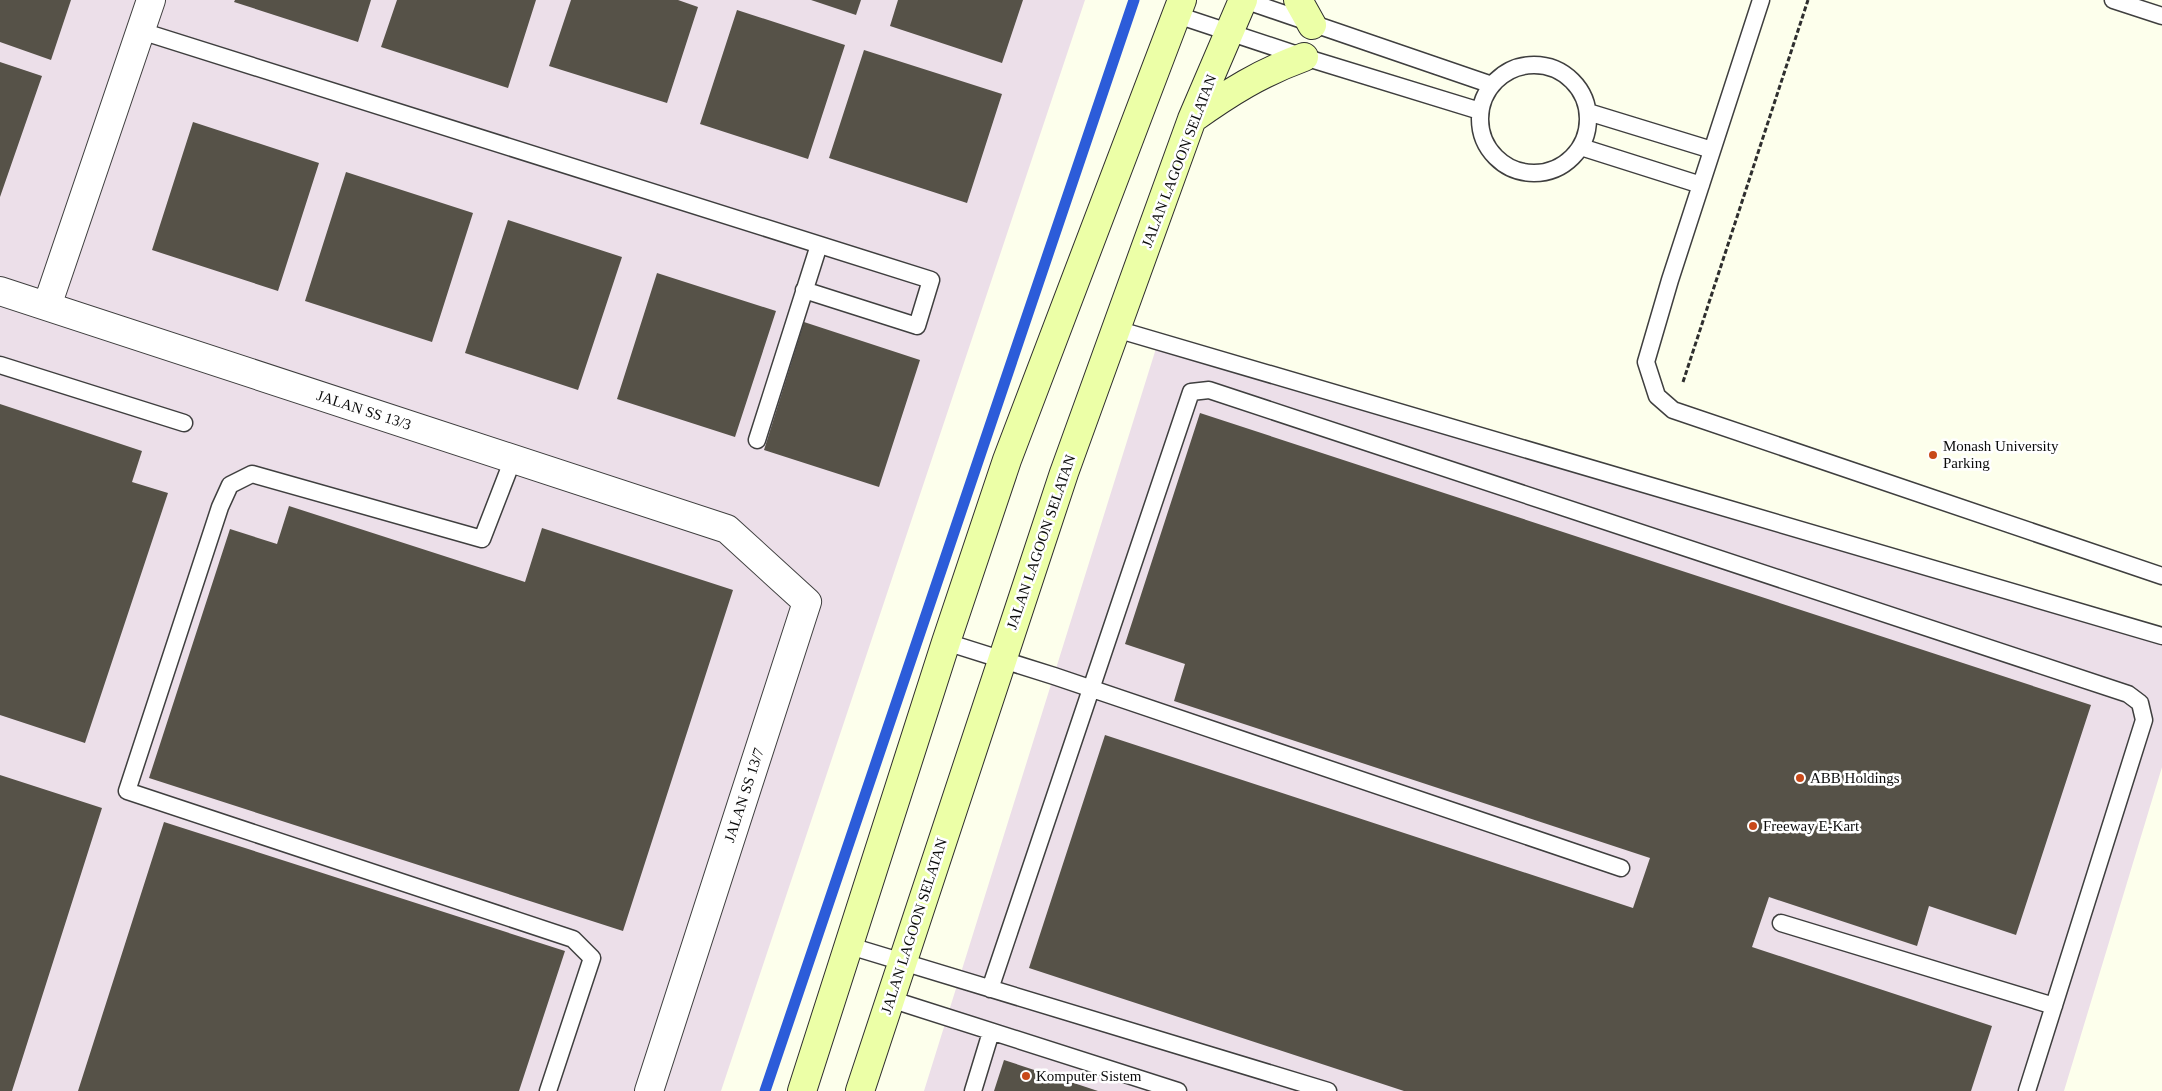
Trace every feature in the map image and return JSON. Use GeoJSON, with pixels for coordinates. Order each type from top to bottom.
{"type":"FeatureCollection","features":[{"type":"Feature","properties":{"kind":"main road","name":"JALAN LAGOON SELATAN"},"geometry":{"type":"LineString","coordinates":[[860,1091],[1001,659],[1064,473],[1192,119],[1243,0]]}},
{"type":"Feature","properties":{"kind":"main road"},"geometry":{"type":"LineString","coordinates":[[1298,0],[1312,25]]}},
{"type":"Feature","properties":{"kind":"main road"},"geometry":{"type":"LineString","coordinates":[[802,1091],[946,642],[1008,460],[1180,7]]}},
{"type":"Feature","properties":{"kind":"main road"},"geometry":{"type":"LineString","coordinates":[[1192,119],[1270,69],[1304,57]]}},
{"type":"Feature","properties":{"kind":"street"},"geometry":{"type":"LineString","coordinates":[[47,306],[151,0]]}},
{"type":"Feature","properties":{"kind":"street","name":"JALAN SS 13/3"},"geometry":{"type":"LineString","coordinates":[[0,291],[728,529]]}},
{"type":"Feature","properties":{"kind":"street","name":"JALAN SS 13/7"},"geometry":{"type":"LineString","coordinates":[[649,1091],[807,602],[728,529]]}},
{"type":"Feature","properties":{"kind":"lane"},"geometry":{"type":"LineString","coordinates":[[1243,0],[1492,85]]}},
{"type":"Feature","properties":{"kind":"lane"},"geometry":{"type":"LineString","coordinates":[[1762,0],[1670,280],[1646,362],[1658,396],[1673,410],[2162,576]]}},
{"type":"Feature","properties":{"kind":"lane"},"geometry":{"type":"LineString","coordinates":[[2112,0],[2162,16]]}},
{"type":"Feature","properties":{"kind":"lane"},"geometry":{"type":"LineString","coordinates":[[1180,7],[1230,33],[1480,111]]}},
{"type":"Feature","properties":{"kind":"lane"},"geometry":{"type":"LineString","coordinates":[[141,32],[931,280],[917,326],[804,290]]}},
{"type":"Feature","properties":{"kind":"lane"},"geometry":{"type":"LineString","coordinates":[[1540,65],[1557,69],[1572,80],[1583,94],[1588,112],[1588,130],[1581,147],[1568,162],[1552,171],[1534,174],[1515,171],[1499,162],[1487,147],[1480,130],[1480,111],[1484,97],[1492,85],[1505,73],[1521,66],[1540,65]]}},
{"type":"Feature","properties":{"kind":"lane"},"geometry":{"type":"LineString","coordinates":[[1588,112],[1712,150]]}},
{"type":"Feature","properties":{"kind":"lane"},"geometry":{"type":"LineString","coordinates":[[1581,147],[1701,185]]}},
{"type":"Feature","properties":{"kind":"lane"},"geometry":{"type":"LineString","coordinates":[[757,440],[819,245]]}},
{"type":"Feature","properties":{"kind":"lane"},"geometry":{"type":"LineString","coordinates":[[1116,329],[2162,636]]}},
{"type":"Feature","properties":{"kind":"lane"},"geometry":{"type":"LineString","coordinates":[[0,365],[184,423]]}},
{"type":"Feature","properties":{"kind":"lane"},"geometry":{"type":"LineString","coordinates":[[990,988],[1191,392],[1209,390],[2128,694],[2140,703],[2144,720],[2027,1091]]}},
{"type":"Feature","properties":{"kind":"lane"},"geometry":{"type":"LineString","coordinates":[[513,459],[482,539],[252,474],[230,484],[220,507],[128,791],[573,939],[592,958],[548,1091]]}},
{"type":"Feature","properties":{"kind":"lane"},"geometry":{"type":"LineString","coordinates":[[946,642],[1092,689],[1621,868]]}},
{"type":"Feature","properties":{"kind":"lane"},"geometry":{"type":"LineString","coordinates":[[1781,924],[2054,1006]]}},
{"type":"Feature","properties":{"kind":"lane"},"geometry":{"type":"LineString","coordinates":[[850,946],[1328,1091]]}},
{"type":"Feature","properties":{"kind":"lane"},"geometry":{"type":"LineString","coordinates":[[890,999],[1178,1091]]}},
{"type":"Feature","properties":{"kind":"lane"},"geometry":{"type":"LineString","coordinates":[[972,1091],[991,1032]]}},
{"type":"Feature","properties":{"kind":"path"},"geometry":{"type":"LineString","coordinates":[[1673,410],[1808,0]]}},
{"type":"Feature","properties":{"kind":"shaded area"},"geometry":{"type":"Polygon","coordinates":[[[0,0],[1085,0],[721,1091],[0,1091],[0,0]]]}},
{"type":"Feature","properties":{"kind":"shaded area","name":"ABB Holdings"},"geometry":{"type":"Polygon","coordinates":[[[1158,342],[2162,636],[2162,767],[2064,1091],[924,1091],[1158,342]]]}},
{"type":"Feature","properties":{"kind":"building"},"geometry":{"type":"Polygon","coordinates":[[[0,0],[71,0],[51,60],[0,42],[0,0]]]}},
{"type":"Feature","properties":{"kind":"building"},"geometry":{"type":"Polygon","coordinates":[[[235,0],[371,0],[358,42],[234,2],[235,0]]]}},
{"type":"Feature","properties":{"kind":"building"},"geometry":{"type":"Polygon","coordinates":[[[397,0],[536,0],[508,88],[381,47],[397,0]]]}},
{"type":"Feature","properties":{"kind":"building"},"geometry":{"type":"Polygon","coordinates":[[[571,0],[678,0],[698,7],[667,103],[549,66],[571,0]]]}},
{"type":"Feature","properties":{"kind":"building"},"geometry":{"type":"Polygon","coordinates":[[[811,0],[861,0],[856,15],[811,0]]]}},
{"type":"Feature","properties":{"kind":"building"},"geometry":{"type":"Polygon","coordinates":[[[898,0],[1023,0],[1002,63],[890,26],[898,0]]]}},
{"type":"Feature","properties":{"kind":"building"},"geometry":{"type":"Polygon","coordinates":[[[737,10],[845,45],[808,159],[700,124],[737,10]]]}},
{"type":"Feature","properties":{"kind":"building"},"geometry":{"type":"Polygon","coordinates":[[[864,50],[1002,94],[967,203],[829,158],[864,50]]]}},
{"type":"Feature","properties":{"kind":"building"},"geometry":{"type":"Polygon","coordinates":[[[0,62],[42,76],[0,197],[0,62]]]}},
{"type":"Feature","properties":{"kind":"building"},"geometry":{"type":"Polygon","coordinates":[[[193,122],[319,163],[278,291],[152,250],[193,122]]]}},
{"type":"Feature","properties":{"kind":"building"},"geometry":{"type":"Polygon","coordinates":[[[346,172],[473,213],[432,342],[305,301],[346,172]]]}},
{"type":"Feature","properties":{"kind":"building"},"geometry":{"type":"Polygon","coordinates":[[[508,220],[622,257],[578,390],[465,353],[508,220]]]}},
{"type":"Feature","properties":{"kind":"building"},"geometry":{"type":"Polygon","coordinates":[[[657,273],[776,311],[735,437],[617,399],[657,273]]]}},
{"type":"Feature","properties":{"kind":"building"},"geometry":{"type":"Polygon","coordinates":[[[804,322],[920,360],[879,487],[764,450],[804,322]]]}},
{"type":"Feature","properties":{"kind":"building"},"geometry":{"type":"Polygon","coordinates":[[[0,404],[142,451],[132,482],[168,493],[85,743],[0,715],[0,404]]]}},
{"type":"Feature","properties":{"kind":"building","name":"ABB Holdings"},"geometry":{"type":"Polygon","coordinates":[[[1200,413],[2091,705],[2016,935],[1929,906],[1917,946],[1769,897],[1752,947],[1992,1026],[1971,1091],[1404,1091],[1029,968],[1105,735],[1633,908],[1650,858],[1174,701],[1185,664],[1125,644],[1200,413]]]}},
{"type":"Feature","properties":{"kind":"building"},"geometry":{"type":"Polygon","coordinates":[[[289,506],[525,582],[542,528],[733,590],[623,931],[149,778],[230,529],[277,544],[289,506]]]}},
{"type":"Feature","properties":{"kind":"building"},"geometry":{"type":"Polygon","coordinates":[[[0,775],[102,808],[12,1091],[0,1091],[0,775]]]}},
{"type":"Feature","properties":{"kind":"building"},"geometry":{"type":"Polygon","coordinates":[[[164,822],[565,951],[519,1091],[78,1091],[164,822]]]}},
{"type":"Feature","properties":{"kind":"building","name":"Komputer Sistem"},"geometry":{"type":"Polygon","coordinates":[[[1004,1060],[1098,1091],[994,1091],[1004,1060]]]}},
{"type":"Feature","properties":{"kind":"waterway"},"geometry":{"type":"LineString","coordinates":[[765,1091],[1134,0]]}},
{"type":"Feature","properties":{"kind":"place","name":"Monash University Parking"},"geometry":{"type":"Point","coordinates":[1933,455]}},
{"type":"Feature","properties":{"kind":"place","name":"ABB Holdings"},"geometry":{"type":"Point","coordinates":[1800,778]}},
{"type":"Feature","properties":{"kind":"place","name":"Freeway E-Kart"},"geometry":{"type":"Point","coordinates":[1753,826]}},
{"type":"Feature","properties":{"kind":"place","name":"Komputer Sistem"},"geometry":{"type":"Point","coordinates":[1026,1076]}}]}
